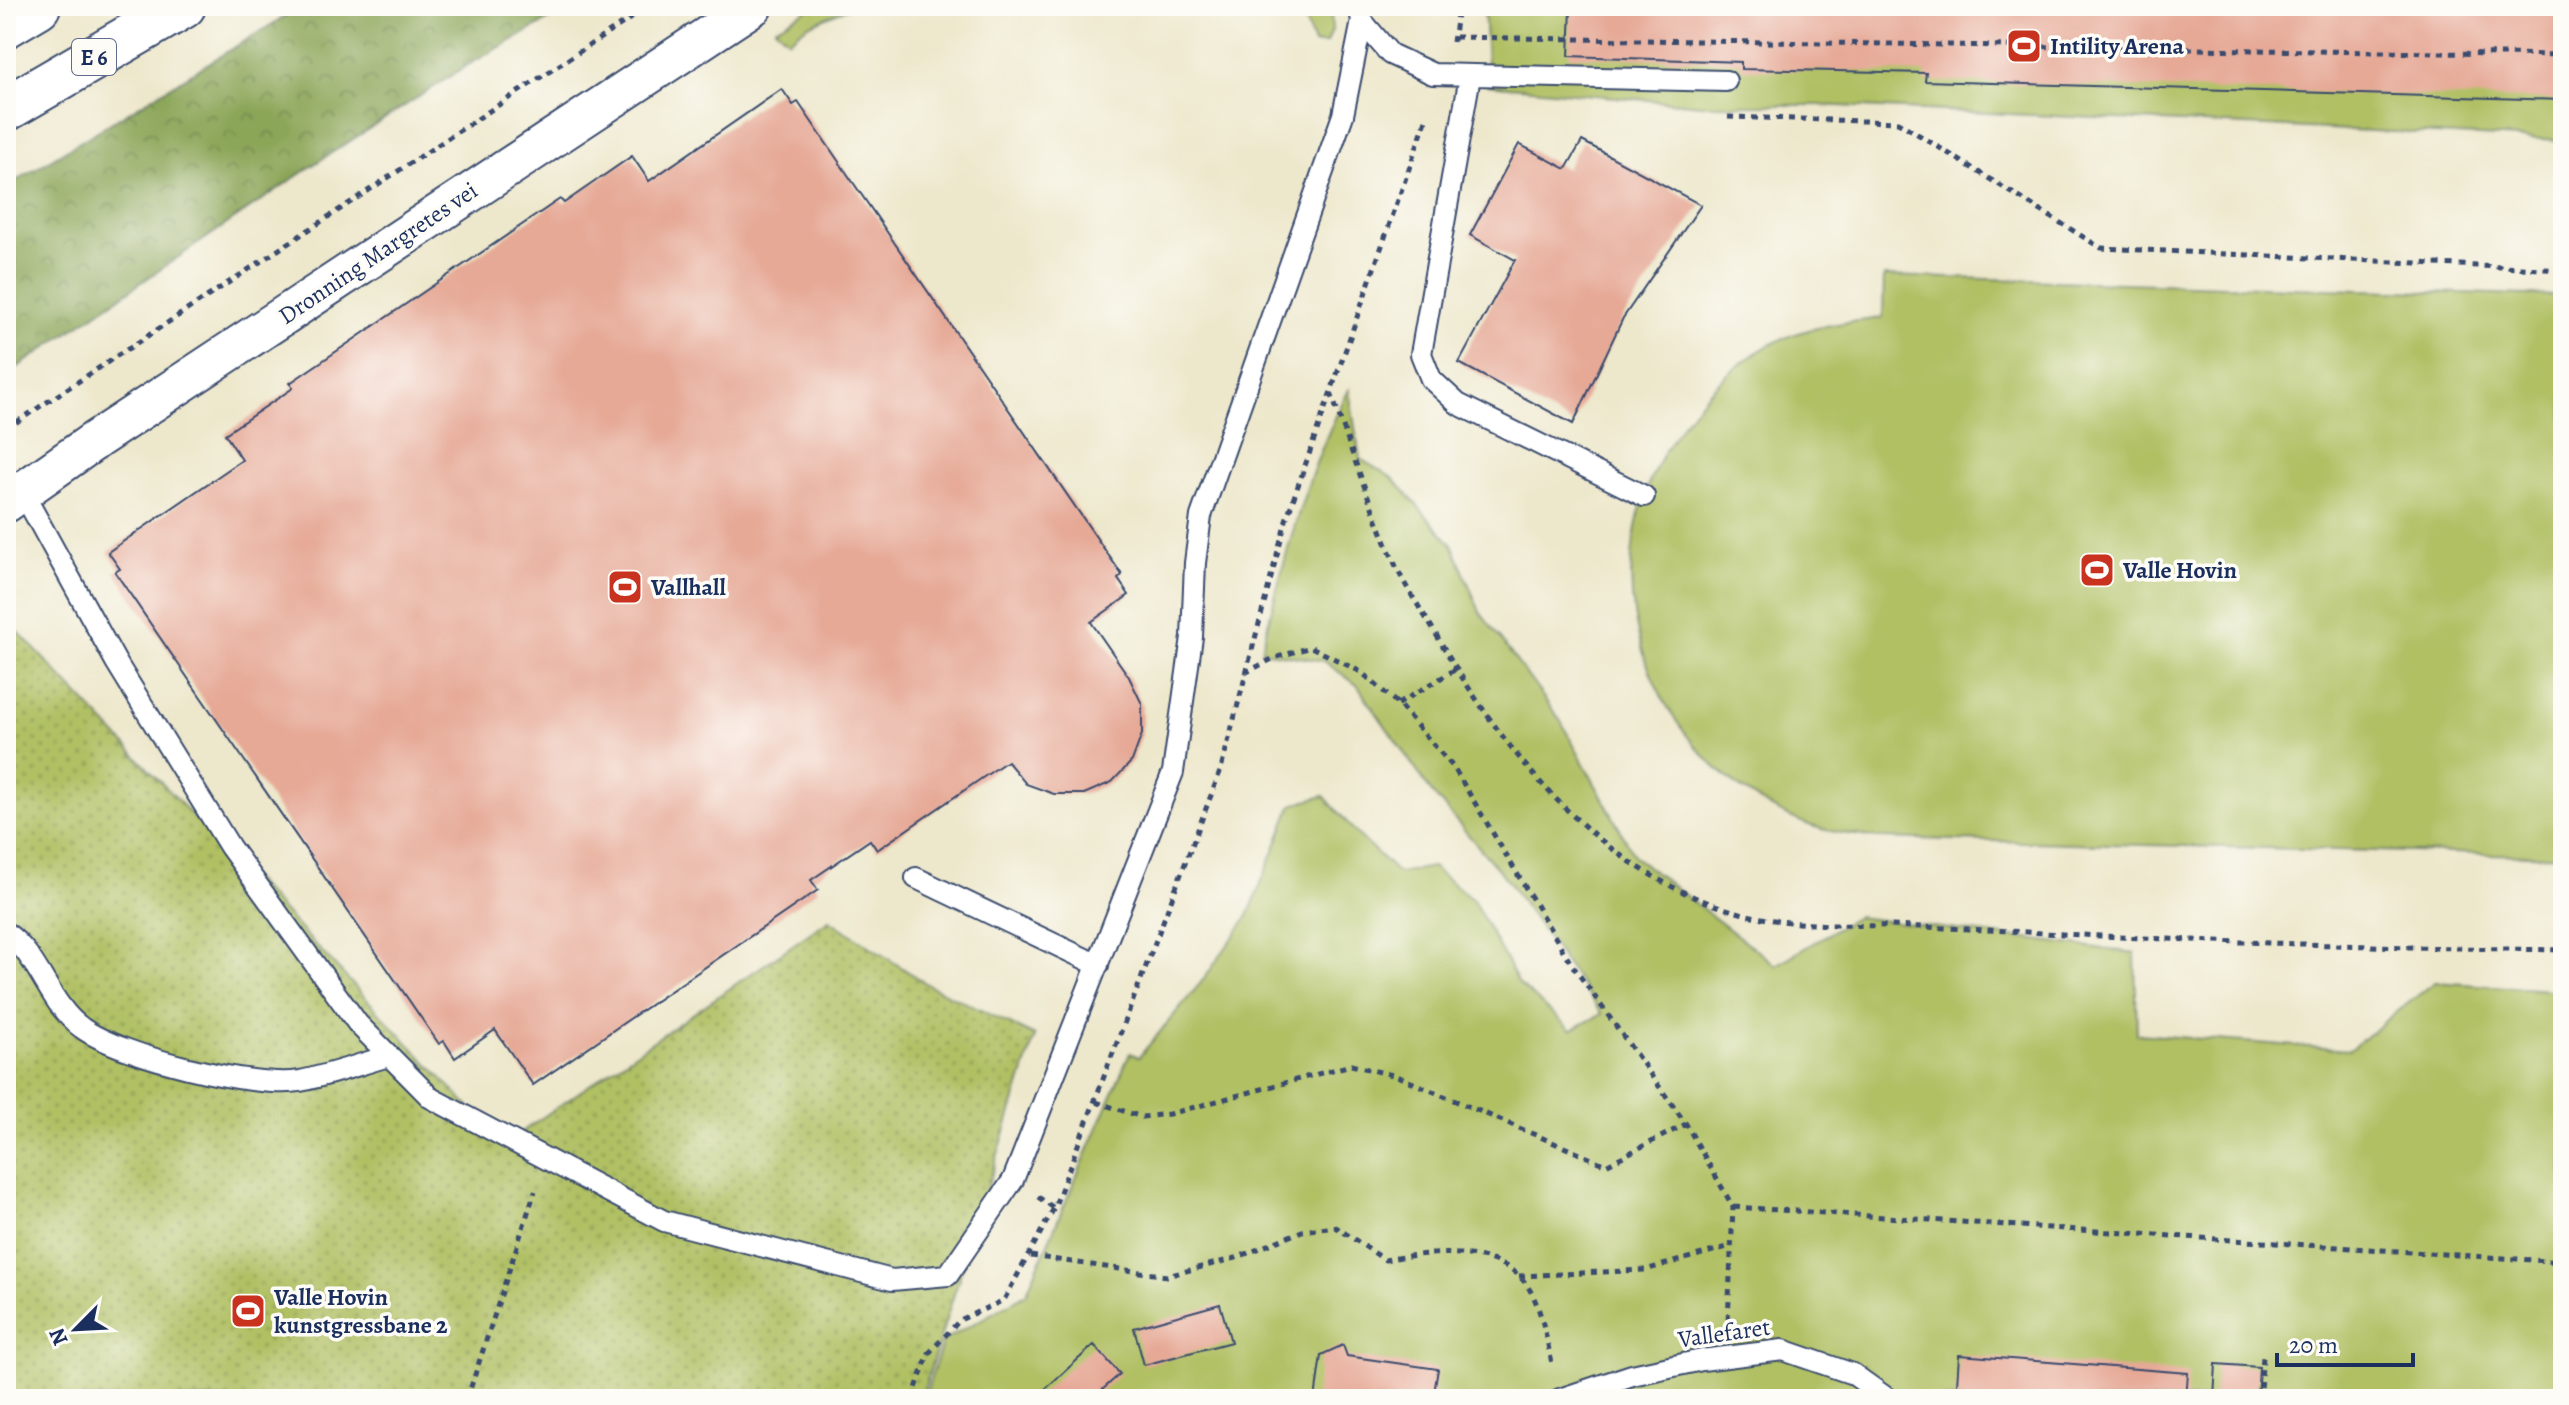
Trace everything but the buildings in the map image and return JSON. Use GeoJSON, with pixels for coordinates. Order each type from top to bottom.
{"type":"FeatureCollection","features":[{"type":"Feature","properties":{"kind":"highway"},"geometry":{"type":"LineString","coordinates":[[6,25],[38,6]]}},
{"type":"Feature","properties":{"kind":"highway","name":"E 6"},"geometry":{"type":"LineString","coordinates":[[6,109],[183,6]]}},
{"type":"Feature","properties":{"kind":"street","name":"Dronning Margretes vei"},"geometry":{"type":"LineString","coordinates":[[14,497],[753,6]]}},
{"type":"Feature","properties":{"kind":"lane"},"geometry":{"type":"LineString","coordinates":[[14,497],[230,847],[358,1024],[431,1098],[664,1221],[892,1280],[948,1275],[1013,1180],[1173,772],[1192,637],[1195,563],[1201,516],[1343,115],[1361,14]]}},
{"type":"Feature","properties":{"kind":"lane"},"geometry":{"type":"LineString","coordinates":[[1361,14],[1390,54],[1441,75],[1726,81]]}},
{"type":"Feature","properties":{"kind":"lane"},"geometry":{"type":"LineString","coordinates":[[1470,76],[1421,354],[1431,379],[1458,404],[1644,496]]}},
{"type":"Feature","properties":{"kind":"lane"},"geometry":{"type":"LineString","coordinates":[[916,878],[1098,965]]}},
{"type":"Feature","properties":{"kind":"lane"},"geometry":{"type":"LineString","coordinates":[[6,933],[17,940],[42,980],[81,1028],[149,1059],[226,1075],[298,1081],[389,1056]]}},
{"type":"Feature","properties":{"kind":"lane","name":"Vallefaret"},"geometry":{"type":"LineString","coordinates":[[1561,1399],[1632,1375],[1727,1356],[1783,1350],[1853,1374],[1888,1399]]}},
{"type":"Feature","properties":{"kind":"path"},"geometry":{"type":"LineString","coordinates":[[6,429],[649,6]]}},
{"type":"Feature","properties":{"kind":"path"},"geometry":{"type":"LineString","coordinates":[[1458,6],[1455,37],[1330,392],[1397,567],[1456,669],[1504,740],[1549,795],[1594,835],[1640,867],[1697,898],[1742,913],[1791,923],[1922,926],[2238,945],[2563,950]]}},
{"type":"Feature","properties":{"kind":"path"},"geometry":{"type":"LineString","coordinates":[[1455,37],[2563,55]]}},
{"type":"Feature","properties":{"kind":"path"},"geometry":{"type":"LineString","coordinates":[[1714,116],[1898,122],[2101,248],[2563,270]]}},
{"type":"Feature","properties":{"kind":"path"},"geometry":{"type":"LineString","coordinates":[[1244,674],[1274,658],[1311,647],[1361,672],[1398,704],[1454,768],[1570,962],[1686,1124],[1733,1207],[1727,1356]]}},
{"type":"Feature","properties":{"kind":"path"},"geometry":{"type":"LineString","coordinates":[[1398,704],[1456,669]]}},
{"type":"Feature","properties":{"kind":"path"},"geometry":{"type":"LineString","coordinates":[[1096,1102],[1142,1117],[1169,1114],[1351,1065],[1397,1076],[1606,1165],[1686,1124]]}},
{"type":"Feature","properties":{"kind":"path"},"geometry":{"type":"LineString","coordinates":[[467,1399],[525,1216],[547,1161]]}},
{"type":"Feature","properties":{"kind":"path"},"geometry":{"type":"LineString","coordinates":[[1733,1207],[2563,1262]]}},
{"type":"Feature","properties":{"kind":"path"},"geometry":{"type":"LineString","coordinates":[[912,1399],[929,1353],[960,1320],[1004,1300],[1031,1256],[1054,1208]]}},
{"type":"Feature","properties":{"kind":"path"},"geometry":{"type":"LineString","coordinates":[[1031,1256],[1167,1276],[1236,1258],[1302,1231],[1336,1227],[1385,1260],[1422,1253],[1495,1261],[1527,1285],[1539,1313],[1561,1399]]}},
{"type":"Feature","properties":{"kind":"path"},"geometry":{"type":"LineString","coordinates":[[1519,1276],[1645,1270],[1731,1246]]}},
{"type":"Feature","properties":{"kind":"path"},"geometry":{"type":"LineString","coordinates":[[2259,1399],[2263,1357]]}},
{"type":"Feature","properties":{"kind":"green space"},"geometry":{"type":"Polygon","coordinates":[[[302,6],[574,6],[468,65],[316,163],[6,375],[6,187],[302,6]]]}},
{"type":"Feature","properties":{"kind":"green space"},"geometry":{"type":"Polygon","coordinates":[[[814,6],[853,6],[808,25],[789,40],[775,28],[814,6]]]}},
{"type":"Feature","properties":{"kind":"green space"},"geometry":{"type":"Polygon","coordinates":[[[1300,6],[1331,6],[1332,30],[1327,43],[1314,44],[1300,6]]]}},
{"type":"Feature","properties":{"kind":"green space","name":"Intility Arena"},"geometry":{"type":"Polygon","coordinates":[[[1484,6],[2563,6],[2563,140],[1818,105],[1701,105],[1488,85],[1484,6]]]}},
{"type":"Feature","properties":{"kind":"green space","name":"Valle Hovin"},"geometry":{"type":"Polygon","coordinates":[[[1884,276],[2563,296],[2563,856],[1880,838],[1809,825],[1752,796],[1705,757],[1669,710],[1644,656],[1632,599],[1634,540],[1650,482],[1691,413],[1726,376],[1753,355],[1782,339],[1806,331],[1883,318],[1884,276]]]}},
{"type":"Feature","properties":{"kind":"green space"},"geometry":{"type":"Polygon","coordinates":[[[1349,390],[1360,459],[1393,478],[1453,546],[1480,612],[1560,720],[1635,857],[1776,965],[1857,917],[2135,953],[2137,1034],[2349,1050],[2435,982],[2563,991],[2563,1399],[924,1399],[943,1341],[1026,1294],[1130,1053],[1139,1057],[1204,979],[1248,916],[1292,805],[1324,796],[1357,834],[1398,873],[1432,867],[1473,900],[1519,984],[1571,1030],[1602,1014],[1503,875],[1432,793],[1357,685],[1324,661],[1261,651],[1308,485],[1349,390]]]}},
{"type":"Feature","properties":{"kind":"green space"},"geometry":{"type":"Polygon","coordinates":[[[6,619],[504,1144],[829,920],[930,986],[1035,1036],[921,1399],[6,1399],[6,619]]]}},
{"type":"Feature","properties":{"kind":"place","name":"Intility Arena"},"geometry":{"type":"Point","coordinates":[2024,46]}},
{"type":"Feature","properties":{"kind":"place","name":"Valle Hovin"},"geometry":{"type":"Point","coordinates":[2097,570]}},
{"type":"Feature","properties":{"kind":"place","name":"Vallhall"},"geometry":{"type":"Point","coordinates":[625,587]}},
{"type":"Feature","properties":{"kind":"place","name":"Valle Hovin kunstgressbane 2"},"geometry":{"type":"Point","coordinates":[248,1311]}}]}
